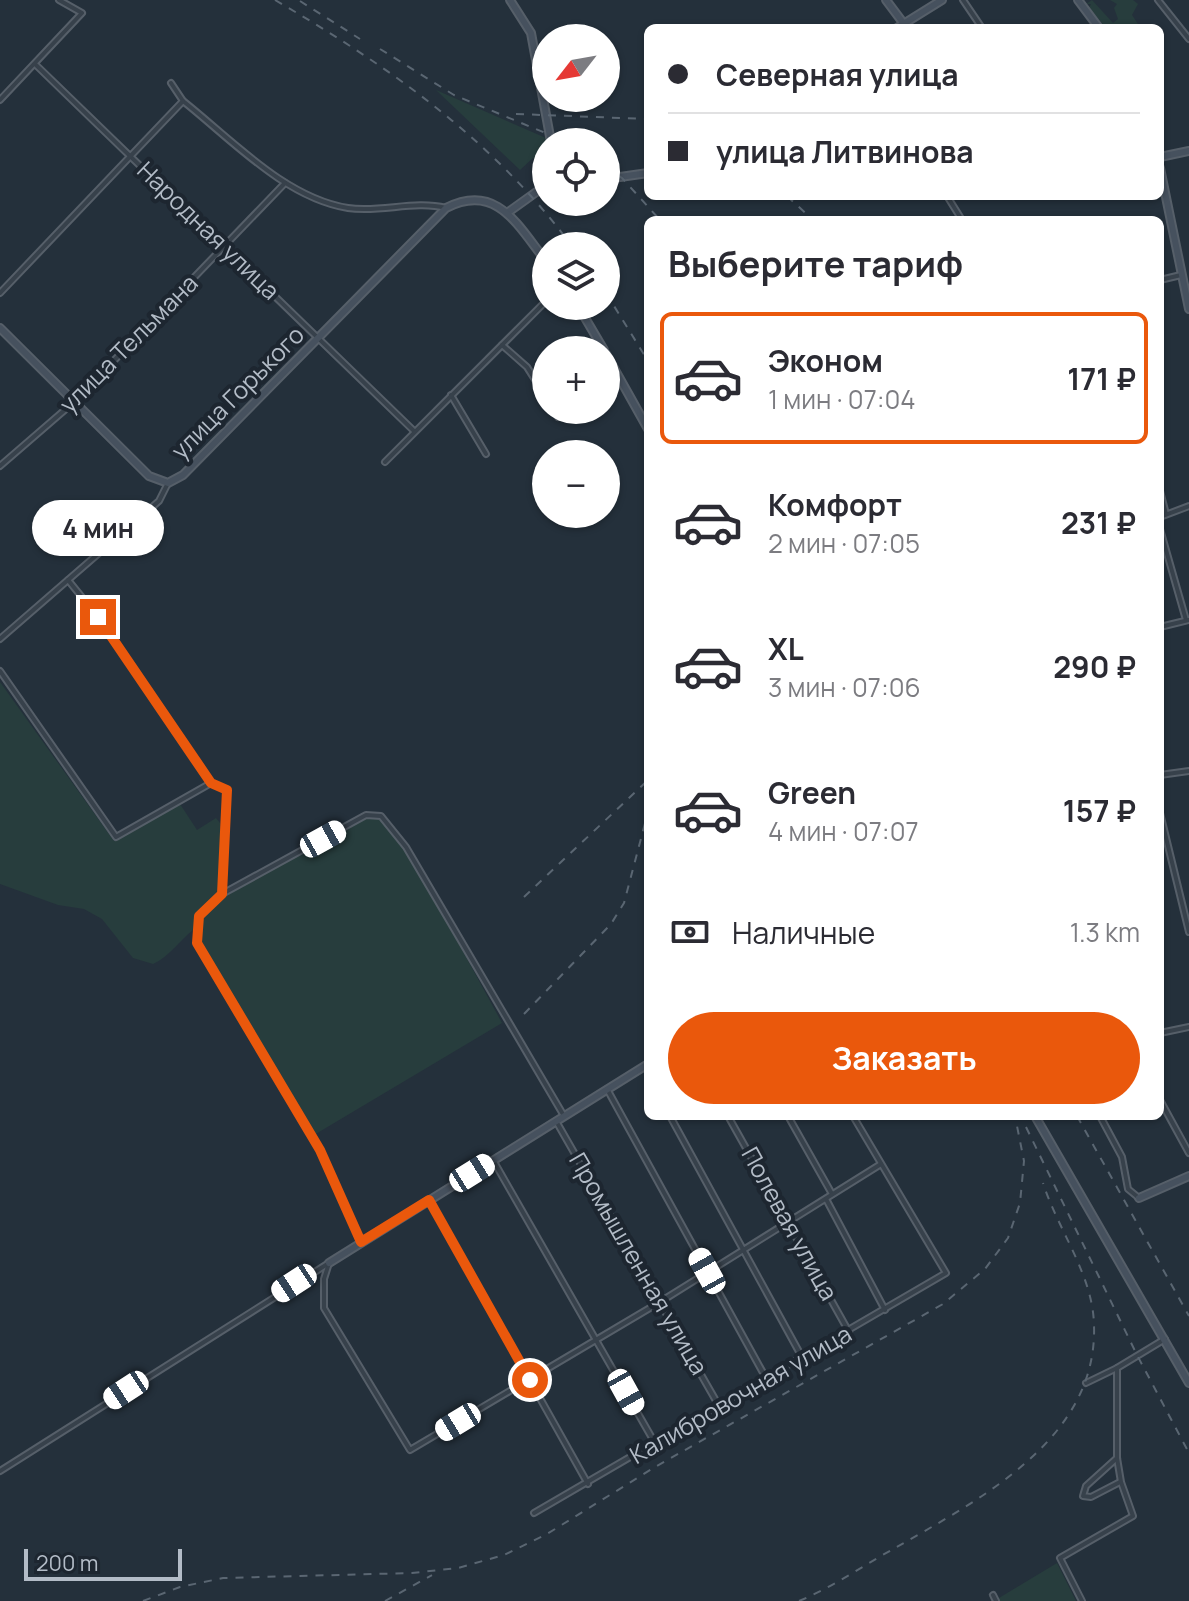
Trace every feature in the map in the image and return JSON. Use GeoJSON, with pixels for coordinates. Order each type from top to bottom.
{"type":"FeatureCollection","features":[{"type":"Feature","properties":{"kind":"main road"},"geometry":{"type":"LineString","coordinates":[[510,0],[531,33],[548,128]]}},
{"type":"Feature","properties":{"kind":"main road"},"geometry":{"type":"LineString","coordinates":[[886,0],[899,24]]}},
{"type":"Feature","properties":{"kind":"main road"},"geometry":{"type":"LineString","coordinates":[[903,24],[942,0]]}},
{"type":"Feature","properties":{"kind":"main road"},"geometry":{"type":"LineString","coordinates":[[1078,0],[1096,24]]}},
{"type":"Feature","properties":{"kind":"main road"},"geometry":{"type":"LineString","coordinates":[[1164,156],[1189,151]]}},
{"type":"Feature","properties":{"kind":"main road"},"geometry":{"type":"LineString","coordinates":[[620,177],[644,174]]}},
{"type":"Feature","properties":{"kind":"main road"},"geometry":{"type":"LineString","coordinates":[[1164,188],[1189,309]]}},
{"type":"Feature","properties":{"kind":"main road"},"geometry":{"type":"LineString","coordinates":[[507,213],[532,195]]}},
{"type":"Feature","properties":{"kind":"main road"},"geometry":{"type":"LineString","coordinates":[[446,208],[462,200],[476,199],[495,204],[507,213],[532,244]]}},
{"type":"Feature","properties":{"kind":"main road","name":"улица Горького"},"geometry":{"type":"LineString","coordinates":[[168,483],[183,475],[446,208]]}},
{"type":"Feature","properties":{"kind":"main road"},"geometry":{"type":"LineString","coordinates":[[0,328],[149,476],[168,483]]}},
{"type":"Feature","properties":{"kind":"main road"},"geometry":{"type":"LineString","coordinates":[[620,379],[644,422]]}},
{"type":"Feature","properties":{"kind":"main road"},"geometry":{"type":"LineString","coordinates":[[329,1263],[644,1066]]}},
{"type":"Feature","properties":{"kind":"main road"},"geometry":{"type":"LineString","coordinates":[[1037,1120],[1189,1383]]}},
{"type":"Feature","properties":{"kind":"main road"},"geometry":{"type":"LineString","coordinates":[[1139,1198],[1189,1176]]}},
{"type":"Feature","properties":{"kind":"street"},"geometry":{"type":"LineString","coordinates":[[0,100],[82,13],[59,0]]}},
{"type":"Feature","properties":{"kind":"street"},"geometry":{"type":"LineString","coordinates":[[963,0],[979,24]]}},
{"type":"Feature","properties":{"kind":"street"},"geometry":{"type":"LineString","coordinates":[[1158,0],[1189,39]]}},
{"type":"Feature","properties":{"kind":"street","name":"Народная улица"},"geometry":{"type":"LineString","coordinates":[[36,65],[414,431]]}},
{"type":"Feature","properties":{"kind":"street"},"geometry":{"type":"LineString","coordinates":[[171,83],[183,101],[285,183],[349,208],[430,204],[446,208]]}},
{"type":"Feature","properties":{"kind":"street"},"geometry":{"type":"LineString","coordinates":[[0,293],[183,101]]}},
{"type":"Feature","properties":{"kind":"street","name":"улица Тельмана"},"geometry":{"type":"LineString","coordinates":[[0,466],[74,402],[285,183]]}},
{"type":"Feature","properties":{"kind":"street"},"geometry":{"type":"LineString","coordinates":[[1164,279],[1181,275]]}},
{"type":"Feature","properties":{"kind":"street"},"geometry":{"type":"LineString","coordinates":[[385,462],[532,315]]}},
{"type":"Feature","properties":{"kind":"street"},"geometry":{"type":"LineString","coordinates":[[502,345],[532,375]]}},
{"type":"Feature","properties":{"kind":"street"},"geometry":{"type":"LineString","coordinates":[[451,395],[486,454]]}},
{"type":"Feature","properties":{"kind":"street","name":"улица Горького"},"geometry":{"type":"LineString","coordinates":[[0,639],[159,501],[168,483]]}},
{"type":"Feature","properties":{"kind":"street"},"geometry":{"type":"LineString","coordinates":[[1164,515],[1189,506]]}},
{"type":"Feature","properties":{"kind":"street"},"geometry":{"type":"LineString","coordinates":[[1164,542],[1187,620],[1164,626]]}},
{"type":"Feature","properties":{"kind":"street"},"geometry":{"type":"LineString","coordinates":[[68,580],[98,617],[211,783],[227,790],[222,894]]}},
{"type":"Feature","properties":{"kind":"street"},"geometry":{"type":"LineString","coordinates":[[0,671],[116,837],[211,783]]}},
{"type":"Feature","properties":{"kind":"street"},"geometry":{"type":"LineString","coordinates":[[1164,774],[1189,771]]}},
{"type":"Feature","properties":{"kind":"street"},"geometry":{"type":"LineString","coordinates":[[361,1242],[320,1150],[204,957],[195,933],[199,916],[222,894],[366,815],[381,816],[406,847],[564,1116]]}},
{"type":"Feature","properties":{"kind":"street"},"geometry":{"type":"LineString","coordinates":[[1164,829],[1189,932]]}},
{"type":"Feature","properties":{"kind":"street"},"geometry":{"type":"LineString","coordinates":[[1180,895],[1189,894]]}},
{"type":"Feature","properties":{"kind":"street"},"geometry":{"type":"LineString","coordinates":[[1164,1032],[1189,1027]]}},
{"type":"Feature","properties":{"kind":"street"},"geometry":{"type":"LineString","coordinates":[[607,1089],[767,1380]]}},
{"type":"Feature","properties":{"kind":"street"},"geometry":{"type":"LineString","coordinates":[[1164,1107],[1189,1153]]}},
{"type":"Feature","properties":{"kind":"street"},"geometry":{"type":"LineString","coordinates":[[672,1120],[803,1359]]}},
{"type":"Feature","properties":{"kind":"street","name":"Полевая улица"},"geometry":{"type":"LineString","coordinates":[[730,1120],[849,1332]]}},
{"type":"Feature","properties":{"kind":"street"},"geometry":{"type":"LineString","coordinates":[[790,1120],[832,1194]]}},
{"type":"Feature","properties":{"kind":"street"},"geometry":{"type":"LineString","coordinates":[[329,1263],[322,1295],[324,1308],[410,1450],[660,1302],[881,1164],[855,1120]]}},
{"type":"Feature","properties":{"kind":"street"},"geometry":{"type":"LineString","coordinates":[[1102,1120],[1122,1157],[1128,1189],[1139,1198]]}},
{"type":"Feature","properties":{"kind":"street","name":"Промышленная улица"},"geometry":{"type":"LineString","coordinates":[[556,1121],[719,1406]]}},
{"type":"Feature","properties":{"kind":"street"},"geometry":{"type":"LineString","coordinates":[[493,1160],[656,1445]]}},
{"type":"Feature","properties":{"kind":"street","name":"Калибровочная улица"},"geometry":{"type":"LineString","coordinates":[[534,1513],[656,1445],[946,1273],[881,1164]]}},
{"type":"Feature","properties":{"kind":"street"},"geometry":{"type":"LineString","coordinates":[[826,1198],[885,1310]]}},
{"type":"Feature","properties":{"kind":"street"},"geometry":{"type":"LineString","coordinates":[[429,1200],[588,1484]]}},
{"type":"Feature","properties":{"kind":"street"},"geometry":{"type":"LineString","coordinates":[[0,1471],[329,1263]]}},
{"type":"Feature","properties":{"kind":"street"},"geometry":{"type":"LineString","coordinates":[[1086,1383],[1165,1339]]}},
{"type":"Feature","properties":{"kind":"street"},"geometry":{"type":"LineString","coordinates":[[1082,1601],[1060,1558],[1133,1516],[1121,1482],[1117,1458],[1117,1368]]}},
{"type":"Feature","properties":{"kind":"street"},"geometry":{"type":"LineString","coordinates":[[1117,1458],[1086,1486],[1083,1496],[1091,1497],[1121,1482]]}},
{"type":"Feature","properties":{"kind":"street"},"geometry":{"type":"LineString","coordinates":[[993,1595],[996,1601]]}},
{"type":"Feature","properties":{"kind":"green space"},"geometry":{"type":"Polygon","coordinates":[[[1092,0],[1113,23],[1118,19],[1114,8],[1117,4],[1110,0],[1133,0],[1138,4],[1132,15],[1138,24],[1103,24],[1089,8],[1091,4],[1086,4],[1092,0]]]}},
{"type":"Feature","properties":{"kind":"green space"},"geometry":{"type":"Polygon","coordinates":[[[436,90],[532,132],[532,159],[520,170],[436,90]]]}},
{"type":"Feature","properties":{"kind":"green space"},"geometry":{"type":"Polygon","coordinates":[[[0,682],[114,841],[180,804],[197,830],[216,818],[220,823],[220,897],[197,915],[193,930],[159,961],[153,964],[133,958],[102,919],[84,909],[58,905],[0,884],[0,682]]]}},
{"type":"Feature","properties":{"kind":"green space"},"geometry":{"type":"Polygon","coordinates":[[[366,815],[381,816],[406,847],[502,1023],[314,1135],[204,957],[197,929],[211,904],[366,815]]]}},
{"type":"Feature","properties":{"kind":"green space"},"geometry":{"type":"Polygon","coordinates":[[[1057,1563],[1076,1601],[994,1601],[1057,1563]]]}},
{"type":"Feature","properties":{"kind":"railway"},"geometry":{"type":"LineString","coordinates":[[275,0],[359,52],[437,108],[508,172],[561,232]]}},
{"type":"Feature","properties":{"kind":"railway"},"geometry":{"type":"LineString","coordinates":[[300,1],[360,39]]}},
{"type":"Feature","properties":{"kind":"railway"},"geometry":{"type":"LineString","coordinates":[[380,49],[454,95],[533,128]]}},
{"type":"Feature","properties":{"kind":"railway"},"geometry":{"type":"LineString","coordinates":[[516,114],[644,119]]}},
{"type":"Feature","properties":{"kind":"railway"},"geometry":{"type":"LineString","coordinates":[[620,177],[656,216]]}},
{"type":"Feature","properties":{"kind":"railway"},"geometry":{"type":"LineString","coordinates":[[791,200],[809,216]]}},
{"type":"Feature","properties":{"kind":"railway"},"geometry":{"type":"LineString","coordinates":[[620,316],[644,355]]}},
{"type":"Feature","properties":{"kind":"railway"},"geometry":{"type":"LineString","coordinates":[[524,897],[644,784]]}},
{"type":"Feature","properties":{"kind":"railway"},"geometry":{"type":"LineString","coordinates":[[524,1014],[611,924],[624,903],[644,827]]}},
{"type":"Feature","properties":{"kind":"railway"},"geometry":{"type":"LineString","coordinates":[[143,1601],[180,1587],[223,1578],[412,1573],[458,1568],[504,1555],[547,1534],[655,1467],[943,1304],[985,1269],[1008,1238],[1020,1203],[1024,1161],[1016,1120]]}},
{"type":"Feature","properties":{"kind":"railway"},"geometry":{"type":"LineString","coordinates":[[1079,1120],[1189,1316]]}},
{"type":"Feature","properties":{"kind":"railway"},"geometry":{"type":"LineString","coordinates":[[1026,1127],[1137,1355],[1189,1453]]}},
{"type":"Feature","properties":{"kind":"railway"},"geometry":{"type":"LineString","coordinates":[[799,1601],[836,1583],[963,1509],[996,1486],[1028,1461],[1055,1433],[1077,1401],[1090,1365],[1094,1325],[1092,1306],[1081,1270],[1043,1183]]}},
{"type":"Feature","properties":{"kind":"railway"},"geometry":{"type":"LineString","coordinates":[[385,1601],[432,1575]]}},
{"type":"Feature","properties":{"kind":"route"},"geometry":{"type":"LineString","coordinates":[[98,617],[211,783],[227,790],[222,894],[199,916],[195,933],[197,943],[320,1150],[361,1242],[429,1200],[530,1380]]}}]}
